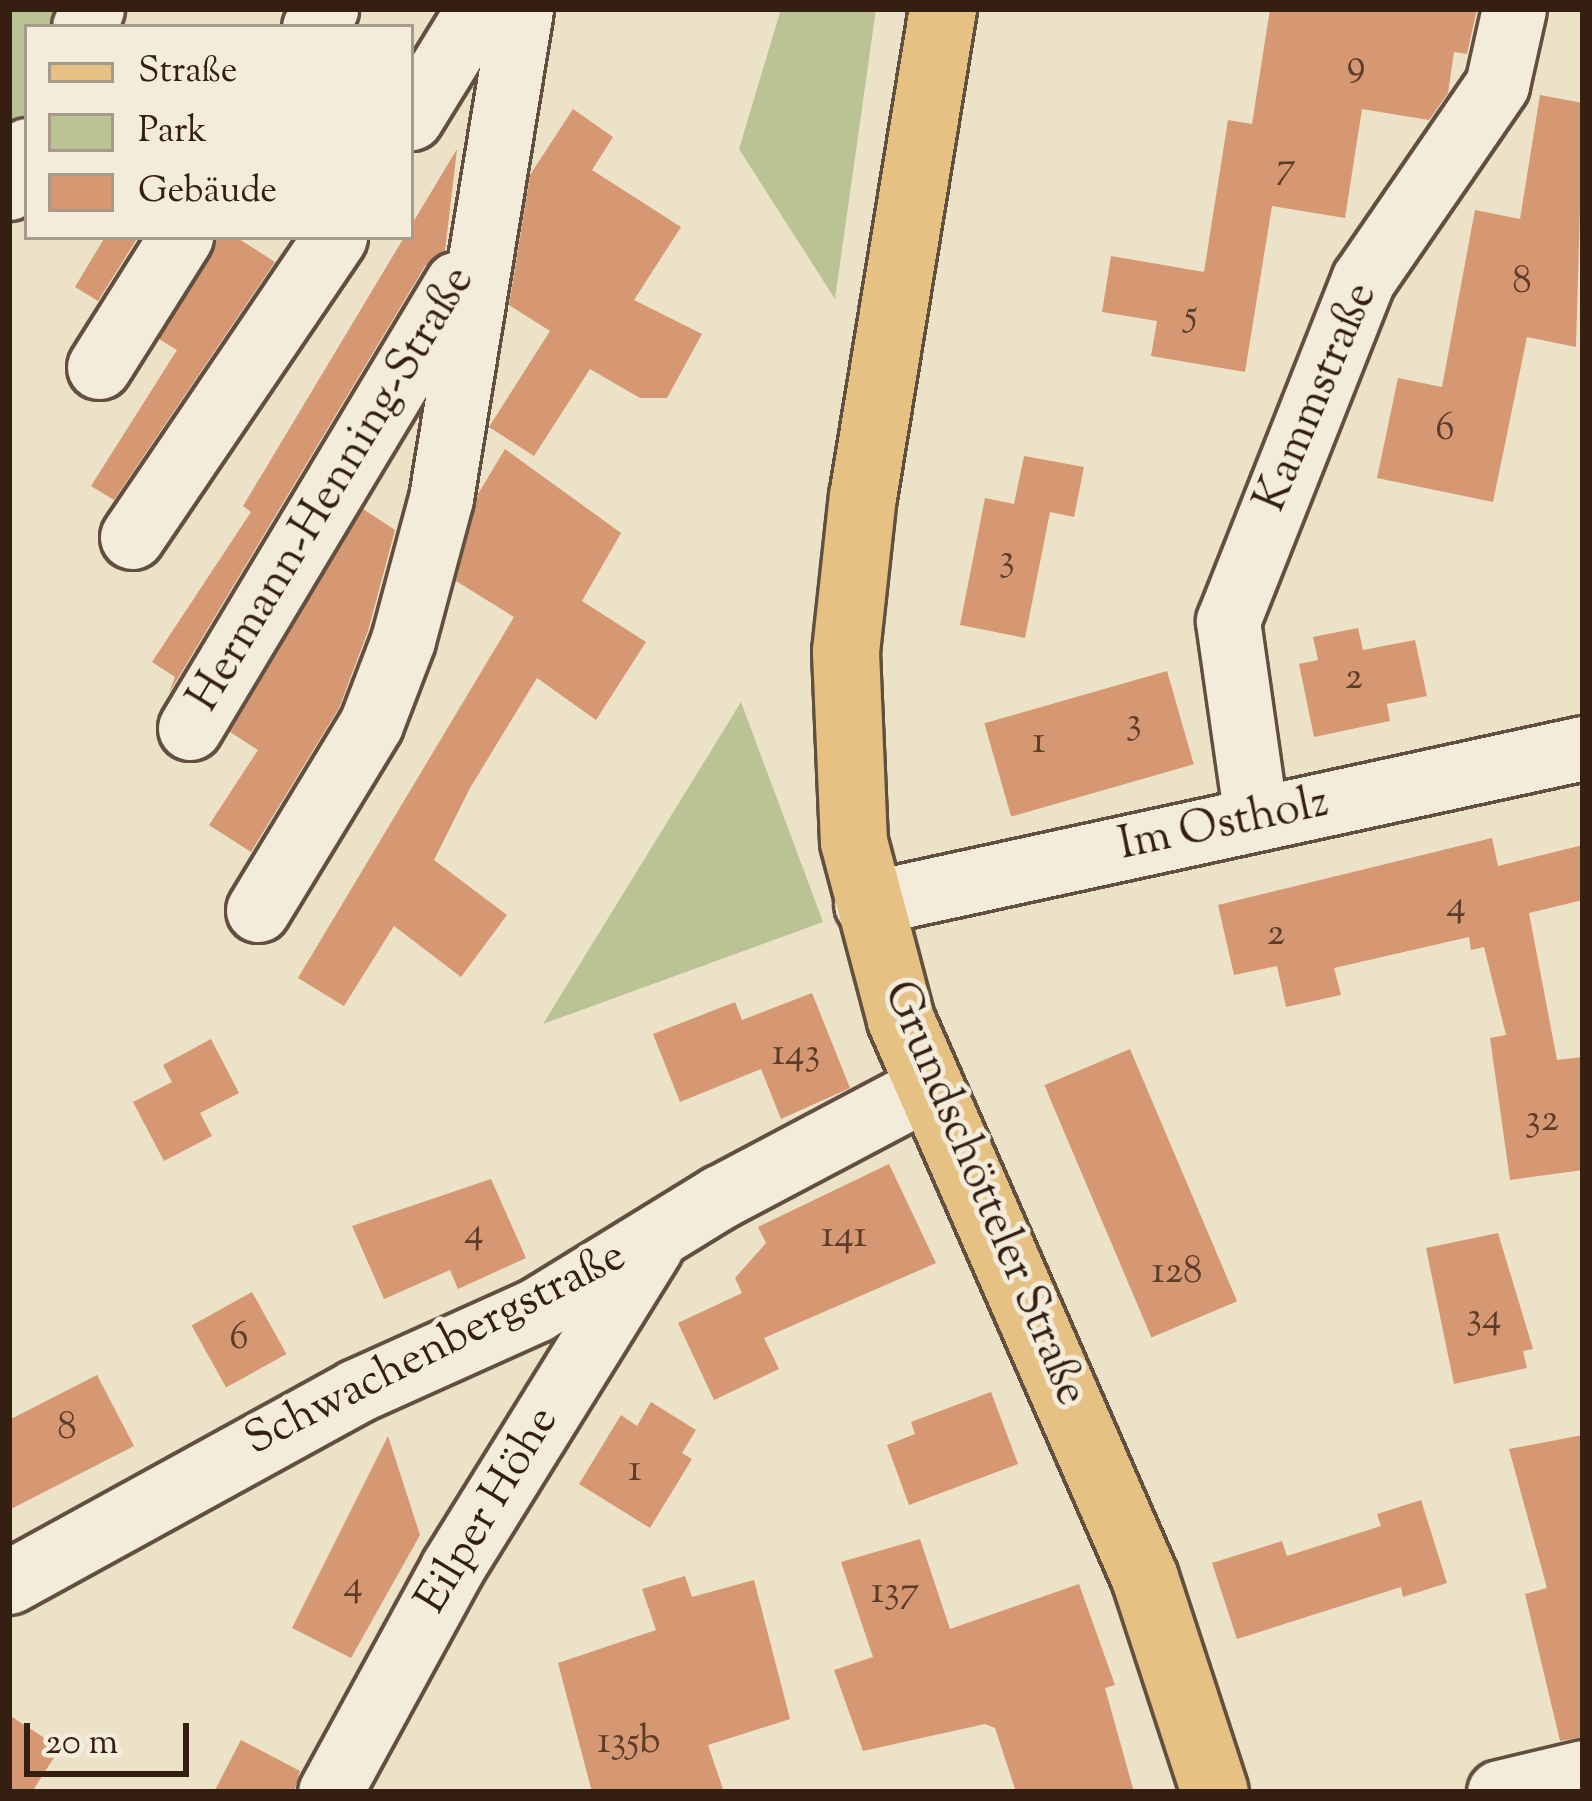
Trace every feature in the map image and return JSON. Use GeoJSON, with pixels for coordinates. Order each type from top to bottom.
{"type":"FeatureCollection","features":[{"type":"Feature","properties":{"kind":"main road","name":"Grundschötteler Straße"},"geometry":{"type":"LineString","coordinates":[[944,9],[866,474],[846,652],[845,775],[866,904],[928,1088],[1137,1556],[1215,1792]]}},
{"type":"Feature","properties":{"kind":"street"},"geometry":{"type":"LineString","coordinates":[[414,113],[478,9]]}},
{"type":"Feature","properties":{"kind":"street","name":"Hermann-Henning-Straße"},"geometry":{"type":"LineString","coordinates":[[258,910],[371,724],[403,640],[441,497],[476,252],[521,9]]}},
{"type":"Feature","properties":{"kind":"street","name":"Kammstraße"},"geometry":{"type":"LineString","coordinates":[[1256,818],[1228,621],[1350,309],[1497,85],[1514,9]]}},
{"type":"Feature","properties":{"kind":"street"},"geometry":{"type":"LineString","coordinates":[[9,188],[24,156]]}},
{"type":"Feature","properties":{"kind":"street"},"geometry":{"type":"LineString","coordinates":[[99,367],[180,240]]}},
{"type":"Feature","properties":{"kind":"street"},"geometry":{"type":"LineString","coordinates":[[132,537],[333,240]]}},
{"type":"Feature","properties":{"kind":"street","name":"Hermann-Henning-Straße"},"geometry":{"type":"LineString","coordinates":[[190,728],[476,252]]}},
{"type":"Feature","properties":{"kind":"street","name":"Im Ostholz"},"geometry":{"type":"LineString","coordinates":[[866,904],[1583,748]]}},
{"type":"Feature","properties":{"kind":"street","name":"Schwachenbergstraße"},"geometry":{"type":"LineString","coordinates":[[9,1582],[142,1501],[536,1310],[658,1235],[928,1088]]}},
{"type":"Feature","properties":{"kind":"street","name":"Eilper Höhe"},"geometry":{"type":"LineString","coordinates":[[331,1792],[452,1568],[658,1235]]}},
{"type":"Feature","properties":{"kind":"street"},"geometry":{"type":"LineString","coordinates":[[1499,1792],[1583,1772]]}},
{"type":"Feature","properties":{"kind":"green space"},"geometry":{"type":"Polygon","coordinates":[[[9,9],[92,9],[85,24],[24,24],[24,156],[9,188],[9,9]]]}},
{"type":"Feature","properties":{"kind":"green space"},"geometry":{"type":"Polygon","coordinates":[[[781,9],[876,9],[835,299],[739,149],[781,9]]]}},
{"type":"Feature","properties":{"kind":"green space"},"geometry":{"type":"Polygon","coordinates":[[[741,702],[823,922],[543,1024],[741,702]]]}},
{"type":"Feature","properties":{"kind":"building"},"geometry":{"type":"Polygon","coordinates":[[[1270,9],[1477,9],[1467,54],[1454,52],[1448,93],[1429,120],[1362,109],[1345,218],[1272,206],[1245,372],[1151,356],[1157,321],[1102,312],[1111,256],[1204,272],[1228,120],[1252,124],[1270,9]]]}},
{"type":"Feature","properties":{"kind":"building"},"geometry":{"type":"Polygon","coordinates":[[[1540,95],[1583,103],[1576,347],[1527,337],[1493,502],[1377,478],[1398,378],[1442,387],[1475,210],[1520,219],[1540,95]]]}},
{"type":"Feature","properties":{"kind":"building"},"geometry":{"type":"Polygon","coordinates":[[[573,109],[613,137],[592,170],[681,227],[634,300],[702,334],[667,398],[640,398],[590,369],[534,456],[489,427],[550,331],[509,305],[530,175],[573,109]]]}},
{"type":"Feature","properties":{"kind":"building"},"geometry":{"type":"Polygon","coordinates":[[[457,149],[445,251],[425,266],[169,693],[175,677],[152,662],[251,512],[243,506],[402,240],[414,240],[414,221],[457,149]]]}},
{"type":"Feature","properties":{"kind":"building"},"geometry":{"type":"Polygon","coordinates":[[[103,240],[136,240],[98,301],[75,287],[103,240]]]}},
{"type":"Feature","properties":{"kind":"building"},"geometry":{"type":"Polygon","coordinates":[[[215,240],[241,240],[275,262],[114,500],[91,486],[177,350],[159,339],[215,240]]]}},
{"type":"Feature","properties":{"kind":"building"},"geometry":{"type":"Polygon","coordinates":[[[505,449],[621,533],[582,601],[646,642],[596,720],[537,678],[470,788],[434,860],[507,915],[461,977],[394,926],[344,1006],[298,978],[514,617],[456,581],[478,494],[505,449]]]}},
{"type":"Feature","properties":{"kind":"building"},"geometry":{"type":"Polygon","coordinates":[[[1024,456],[1084,467],[1074,517],[1050,512],[1025,638],[960,625],[985,498],[1014,504],[1024,456]]]}},
{"type":"Feature","properties":{"kind":"building"},"geometry":{"type":"Polygon","coordinates":[[[363,509],[395,530],[368,631],[339,708],[251,852],[209,825],[258,750],[230,732],[363,509]]]}},
{"type":"Feature","properties":{"kind":"building"},"geometry":{"type":"Polygon","coordinates":[[[1358,628],[1363,650],[1415,640],[1427,696],[1387,704],[1390,721],[1314,737],[1299,664],[1318,660],[1313,637],[1358,628]]]}},
{"type":"Feature","properties":{"kind":"building"},"geometry":{"type":"Polygon","coordinates":[[[1167,671],[1194,764],[1011,817],[984,723],[1167,671]]]}},
{"type":"Feature","properties":{"kind":"building"},"geometry":{"type":"Polygon","coordinates":[[[1492,838],[1498,866],[1583,845],[1583,900],[1529,913],[1557,1060],[1583,1057],[1583,1170],[1510,1180],[1490,1038],[1506,1035],[1484,947],[1471,950],[1469,937],[1334,968],[1341,995],[1286,1007],[1277,966],[1234,975],[1218,905],[1492,838]]]}},
{"type":"Feature","properties":{"kind":"building"},"geometry":{"type":"Polygon","coordinates":[[[812,993],[850,1088],[781,1119],[761,1069],[680,1102],[653,1034],[735,1002],[742,1020],[812,993]]]}},
{"type":"Feature","properties":{"kind":"building"},"geometry":{"type":"Polygon","coordinates":[[[211,1039],[239,1093],[200,1113],[212,1136],[164,1161],[133,1102],[172,1082],[163,1065],[211,1039]]]}},
{"type":"Feature","properties":{"kind":"building"},"geometry":{"type":"Polygon","coordinates":[[[1130,1049],[1237,1301],[1151,1338],[1044,1085],[1130,1049]]]}},
{"type":"Feature","properties":{"kind":"building"},"geometry":{"type":"Polygon","coordinates":[[[889,1164],[936,1263],[764,1338],[779,1369],[714,1400],[678,1323],[742,1293],[735,1278],[766,1243],[758,1227],[889,1164]]]}},
{"type":"Feature","properties":{"kind":"building"},"geometry":{"type":"Polygon","coordinates":[[[491,1179],[526,1258],[458,1289],[450,1270],[384,1299],[352,1226],[491,1179]]]}},
{"type":"Feature","properties":{"kind":"building"},"geometry":{"type":"Polygon","coordinates":[[[1498,1233],[1533,1349],[1523,1351],[1527,1368],[1454,1384],[1426,1248],[1498,1233]]]}},
{"type":"Feature","properties":{"kind":"building"},"geometry":{"type":"Polygon","coordinates":[[[252,1292],[286,1354],[226,1388],[192,1325],[252,1292]]]}},
{"type":"Feature","properties":{"kind":"building"},"geometry":{"type":"Polygon","coordinates":[[[97,1375],[134,1446],[9,1510],[9,1420],[97,1375]]]}},
{"type":"Feature","properties":{"kind":"building"},"geometry":{"type":"Polygon","coordinates":[[[991,1392],[1018,1464],[909,1505],[887,1445],[915,1434],[911,1422],[991,1392]]]}},
{"type":"Feature","properties":{"kind":"building"},"geometry":{"type":"Polygon","coordinates":[[[651,1402],[696,1430],[682,1453],[692,1459],[650,1528],[579,1484],[621,1415],[637,1426],[651,1402]]]}},
{"type":"Feature","properties":{"kind":"building"},"geometry":{"type":"Polygon","coordinates":[[[1583,1435],[1583,1737],[1560,1741],[1525,1594],[1547,1588],[1509,1449],[1583,1435]]]}},
{"type":"Feature","properties":{"kind":"building"},"geometry":{"type":"Polygon","coordinates":[[[388,1436],[420,1535],[351,1658],[292,1628],[388,1436]]]}},
{"type":"Feature","properties":{"kind":"building"},"geometry":{"type":"Polygon","coordinates":[[[1421,1500],[1447,1583],[1403,1597],[1401,1587],[1237,1639],[1212,1563],[1282,1541],[1287,1556],[1381,1526],[1377,1514],[1421,1500]]]}},
{"type":"Feature","properties":{"kind":"building"},"geometry":{"type":"Polygon","coordinates":[[[920,1539],[950,1629],[1079,1584],[1115,1685],[1105,1688],[1134,1792],[1016,1792],[995,1728],[985,1724],[863,1751],[834,1670],[873,1657],[841,1562],[920,1539]]]}},
{"type":"Feature","properties":{"kind":"building"},"geometry":{"type":"Polygon","coordinates":[[[685,1576],[692,1597],[754,1580],[790,1719],[708,1745],[724,1792],[592,1792],[558,1663],[656,1630],[642,1589],[685,1576]]]}},
{"type":"Feature","properties":{"kind":"building"},"geometry":{"type":"Polygon","coordinates":[[[9,1715],[60,1748],[32,1792],[9,1792],[9,1715]]]}},
{"type":"Feature","properties":{"kind":"building"},"geometry":{"type":"Polygon","coordinates":[[[241,1740],[300,1771],[294,1792],[214,1792],[241,1740]]]}}]}
